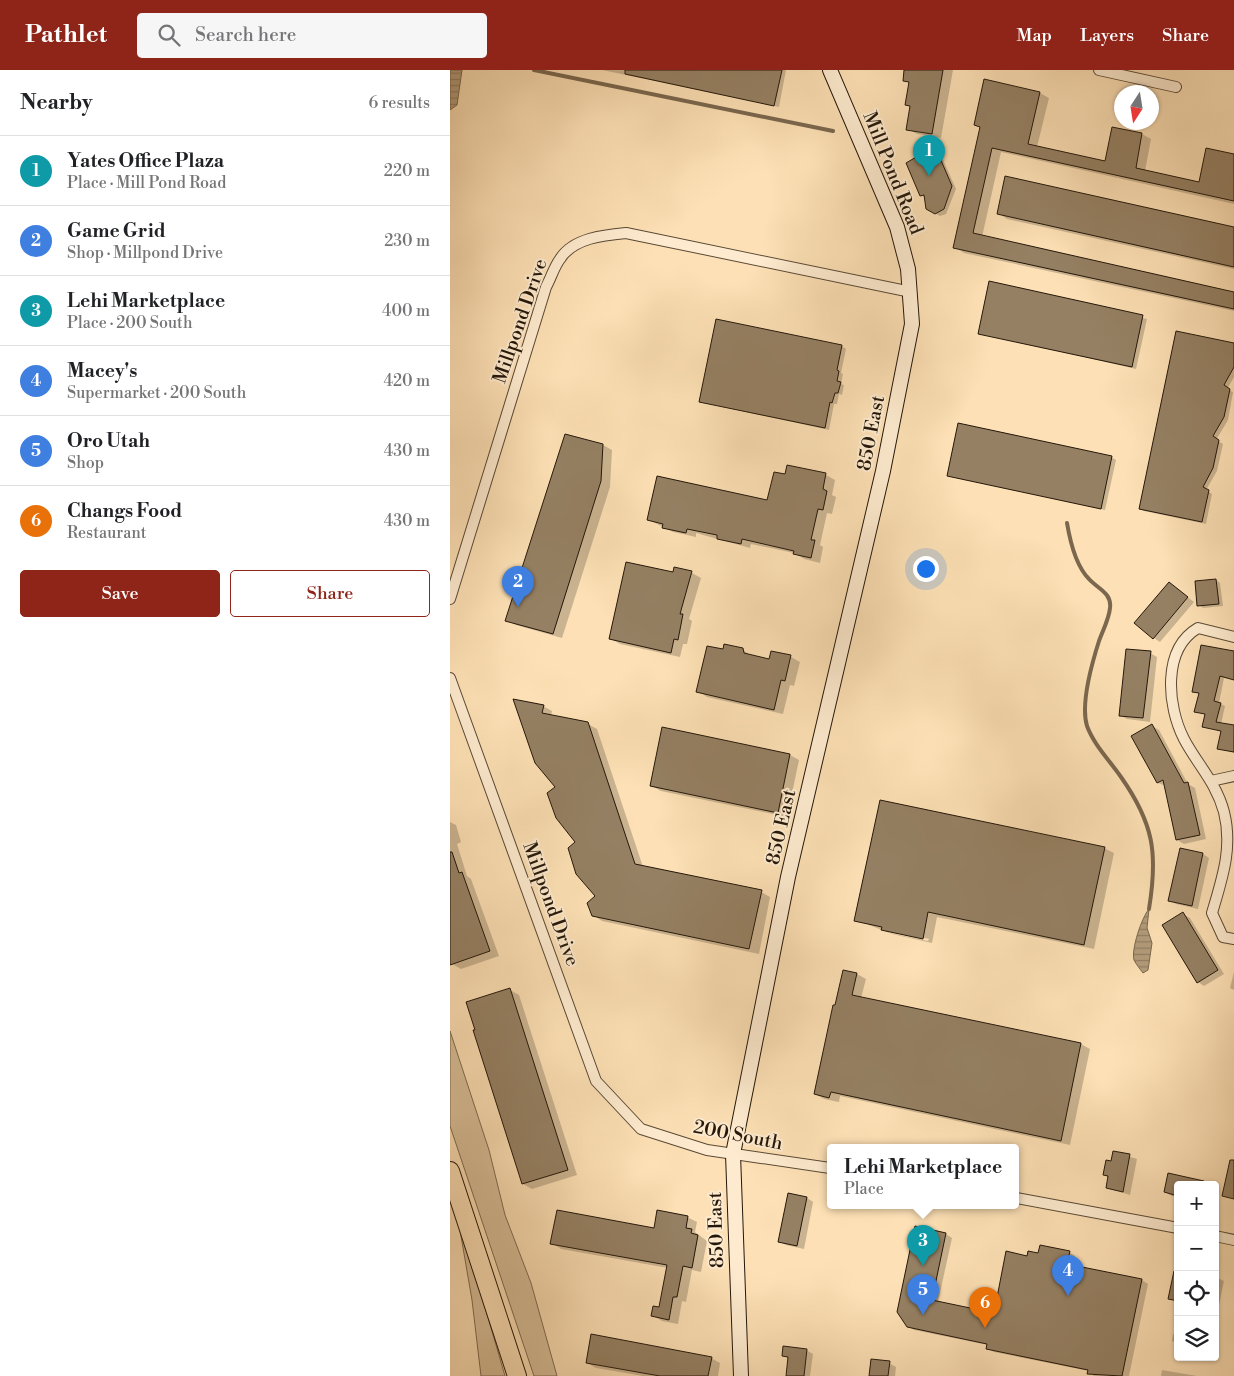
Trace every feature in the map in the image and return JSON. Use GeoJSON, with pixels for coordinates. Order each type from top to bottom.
{"type":"FeatureCollection","features":[{"type":"Feature","properties":{"kind":"highway"},"geometry":{"type":"LineString","coordinates":[[450,1171],[517,1376]]}},
{"type":"Feature","properties":{"kind":"main road","name":"Mill Pond Road"},"geometry":{"type":"LineString","coordinates":[[830,70],[897,227],[905,251],[910,292]]}},
{"type":"Feature","properties":{"kind":"main road","name":"850 East"},"geometry":{"type":"LineString","coordinates":[[741,1376],[733,1154],[788,877],[883,471],[912,324],[910,292]]}},
{"type":"Feature","properties":{"kind":"street"},"geometry":{"type":"LineString","coordinates":[[1099,70],[1176,86]]}},
{"type":"Feature","properties":{"kind":"street","name":"Millpond Drive"},"geometry":{"type":"LineString","coordinates":[[450,599],[546,287],[560,257],[578,243],[600,235],[626,233],[910,292]]}},
{"type":"Feature","properties":{"kind":"street"},"geometry":{"type":"LineString","coordinates":[[1234,637],[1198,628],[1185,635],[1173,661],[1170,687],[1175,714],[1184,739],[1212,781],[1224,812],[1229,845],[1223,879],[1212,913],[1223,937],[1234,939]]}},
{"type":"Feature","properties":{"kind":"street","name":"Millpond Drive"},"geometry":{"type":"LineString","coordinates":[[450,678],[596,1081],[641,1129]]}},
{"type":"Feature","properties":{"kind":"street"},"geometry":{"type":"LineString","coordinates":[[1212,781],[1234,776]]}},
{"type":"Feature","properties":{"kind":"street","name":"200 South"},"geometry":{"type":"LineString","coordinates":[[641,1129],[708,1150],[827,1168]]}},
{"type":"Feature","properties":{"kind":"street"},"geometry":{"type":"LineString","coordinates":[[1019,1199],[1174,1227]]}},
{"type":"Feature","properties":{"kind":"street"},"geometry":{"type":"LineString","coordinates":[[1219,1237],[1234,1240]]}},
{"type":"Feature","properties":{"kind":"shaded area"},"geometry":{"type":"Polygon","coordinates":[[[450,70],[462,70],[457,105],[450,110],[450,70]]]}},
{"type":"Feature","properties":{"kind":"shaded area"},"geometry":{"type":"Polygon","coordinates":[[[1149,909],[1147,928],[1152,943],[1148,970],[1143,973],[1134,960],[1133,955],[1140,926],[1149,909]]]}},
{"type":"Feature","properties":{"kind":"shaded area"},"geometry":{"type":"Polygon","coordinates":[[[450,1031],[489,1150],[505,1215],[531,1283],[557,1376],[534,1376],[450,1126],[450,1031]]]}},
{"type":"Feature","properties":{"kind":"shaded area"},"geometry":{"type":"Polygon","coordinates":[[[456,1207],[505,1376],[481,1376],[472,1300],[456,1207]]]}},
{"type":"Feature","properties":{"kind":"building"},"geometry":{"type":"Polygon","coordinates":[[[625,70],[782,70],[774,106],[625,74],[625,70]]]}},
{"type":"Feature","properties":{"kind":"building"},"geometry":{"type":"Polygon","coordinates":[[[904,70],[943,70],[932,134],[906,130],[910,106],[905,105],[909,82],[903,81],[904,70]]]}},
{"type":"Feature","properties":{"kind":"building"},"geometry":{"type":"Polygon","coordinates":[[[984,79],[1040,92],[1028,144],[1105,161],[1112,127],[1114,130],[1142,133],[1136,168],[1199,182],[1206,148],[1234,154],[1234,201],[992,148],[973,233],[1234,292],[1234,309],[953,248],[980,127],[974,125],[984,79]]]}},
{"type":"Feature","properties":{"kind":"building"},"geometry":{"type":"Polygon","coordinates":[[[937,151],[952,186],[944,209],[935,214],[926,209],[924,195],[920,196],[906,163],[923,153],[924,156],[937,151]]]}},
{"type":"Feature","properties":{"kind":"building"},"geometry":{"type":"Polygon","coordinates":[[[1005,176],[1234,227],[1234,267],[997,214],[1005,176]]]}},
{"type":"Feature","properties":{"kind":"building"},"geometry":{"type":"Polygon","coordinates":[[[989,281],[1143,315],[1132,367],[978,334],[989,281]]]}},
{"type":"Feature","properties":{"kind":"building"},"geometry":{"type":"Polygon","coordinates":[[[716,319],[842,345],[837,370],[839,371],[837,381],[841,382],[838,393],[835,393],[832,403],[830,402],[825,428],[699,402],[716,319]]]}},
{"type":"Feature","properties":{"kind":"building"},"geometry":{"type":"Polygon","coordinates":[[[1176,331],[1234,343],[1234,367],[1224,385],[1230,389],[1224,417],[1213,436],[1219,440],[1213,468],[1203,487],[1209,490],[1202,522],[1139,509],[1176,331]]]}},
{"type":"Feature","properties":{"kind":"building"},"geometry":{"type":"Polygon","coordinates":[[[958,423],[1112,456],[1101,509],[947,476],[958,423]]]}},
{"type":"Feature","properties":{"kind":"building"},"geometry":{"type":"Polygon","coordinates":[[[565,434],[603,444],[601,481],[553,634],[505,621],[565,434]]]}},
{"type":"Feature","properties":{"kind":"building"},"geometry":{"type":"Polygon","coordinates":[[[787,465],[826,473],[823,489],[827,491],[823,510],[818,509],[811,540],[815,540],[811,558],[793,554],[794,551],[742,539],[741,544],[717,539],[717,535],[687,529],[686,533],[662,528],[663,524],[647,520],[657,476],[767,500],[774,472],[785,474],[787,465]]]}},
{"type":"Feature","properties":{"kind":"building"},"geometry":{"type":"Polygon","coordinates":[[[626,562],[673,572],[674,567],[692,571],[680,614],[683,614],[678,640],[674,639],[671,653],[609,639],[626,562]]]}},
{"type":"Feature","properties":{"kind":"building"},"geometry":{"type":"Polygon","coordinates":[[[1216,579],[1219,604],[1197,606],[1195,581],[1216,579]]]}},
{"type":"Feature","properties":{"kind":"building"},"geometry":{"type":"Polygon","coordinates":[[[1169,582],[1188,597],[1153,639],[1134,623],[1169,582]]]}},
{"type":"Feature","properties":{"kind":"building"},"geometry":{"type":"Polygon","coordinates":[[[724,644],[743,648],[744,653],[769,659],[771,651],[791,655],[785,681],[781,680],[774,710],[696,692],[707,646],[723,649],[724,644]]]}},
{"type":"Feature","properties":{"kind":"building"},"geometry":{"type":"Polygon","coordinates":[[[1201,645],[1234,651],[1234,680],[1220,676],[1214,701],[1221,703],[1216,722],[1234,725],[1234,752],[1217,749],[1221,731],[1202,727],[1205,714],[1194,712],[1199,693],[1192,692],[1201,645]]]}},
{"type":"Feature","properties":{"kind":"building"},"geometry":{"type":"Polygon","coordinates":[[[1126,649],[1151,651],[1143,718],[1119,716],[1126,649]]]}},
{"type":"Feature","properties":{"kind":"building"},"geometry":{"type":"Polygon","coordinates":[[[513,699],[544,705],[542,713],[588,722],[635,864],[762,890],[749,949],[592,916],[587,903],[595,896],[576,874],[568,848],[575,842],[556,818],[547,793],[555,787],[535,763],[513,699]]]}},
{"type":"Feature","properties":{"kind":"building"},"geometry":{"type":"Polygon","coordinates":[[[1152,724],[1184,783],[1188,782],[1200,835],[1176,840],[1163,780],[1157,783],[1131,736],[1152,724]]]}},
{"type":"Feature","properties":{"kind":"building"},"geometry":{"type":"Polygon","coordinates":[[[662,727],[790,754],[778,813],[650,786],[662,727]]]}},
{"type":"Feature","properties":{"kind":"building"},"geometry":{"type":"Polygon","coordinates":[[[880,800],[1105,847],[1084,945],[928,912],[923,939],[881,930],[882,927],[854,921],[880,800]]]}},
{"type":"Feature","properties":{"kind":"building"},"geometry":{"type":"Polygon","coordinates":[[[1180,848],[1203,853],[1192,906],[1168,901],[1180,848]]]}},
{"type":"Feature","properties":{"kind":"building"},"geometry":{"type":"Polygon","coordinates":[[[450,852],[452,852],[459,873],[462,872],[490,951],[450,965],[450,852]]]}},
{"type":"Feature","properties":{"kind":"building"},"geometry":{"type":"Polygon","coordinates":[[[1183,912],[1218,970],[1197,983],[1162,925],[1183,912]]]}},
{"type":"Feature","properties":{"kind":"building"},"geometry":{"type":"Polygon","coordinates":[[[843,970],[857,973],[852,995],[1081,1043],[1061,1141],[831,1092],[829,1098],[814,1094],[833,1005],[835,1005],[843,970]]]}},
{"type":"Feature","properties":{"kind":"building"},"geometry":{"type":"Polygon","coordinates":[[[510,988],[568,1170],[522,1184],[473,1030],[475,1030],[466,1002],[510,988]]]}},
{"type":"Feature","properties":{"kind":"building"},"geometry":{"type":"Polygon","coordinates":[[[1113,1151],[1130,1154],[1123,1192],[1106,1188],[1108,1176],[1103,1175],[1106,1160],[1111,1161],[1113,1151]]]}},
{"type":"Feature","properties":{"kind":"building"},"geometry":{"type":"Polygon","coordinates":[[[1230,1160],[1234,1160],[1234,1199],[1222,1196],[1230,1160]]]}},
{"type":"Feature","properties":{"kind":"building"},"geometry":{"type":"Polygon","coordinates":[[[1168,1173],[1204,1181],[1174,1181],[1174,1195],[1164,1192],[1168,1173]]]}},
{"type":"Feature","properties":{"kind":"building"},"geometry":{"type":"Polygon","coordinates":[[[788,1193],[807,1197],[797,1246],[778,1242],[788,1193]]]}},
{"type":"Feature","properties":{"kind":"building"},"geometry":{"type":"Polygon","coordinates":[[[557,1210],[654,1228],[657,1210],[688,1216],[686,1228],[692,1229],[691,1233],[698,1235],[692,1268],[683,1266],[677,1297],[673,1297],[669,1320],[651,1316],[653,1306],[659,1307],[667,1265],[550,1244],[557,1210]]]}},
{"type":"Feature","properties":{"kind":"building"},"geometry":{"type":"Polygon","coordinates":[[[915,1226],[946,1233],[932,1300],[994,1313],[1006,1251],[1027,1256],[1028,1251],[1038,1253],[1040,1245],[1070,1251],[1067,1264],[1142,1279],[1122,1376],[1087,1374],[1088,1370],[986,1349],[987,1344],[907,1327],[897,1312],[915,1226]]]}},
{"type":"Feature","properties":{"kind":"building"},"geometry":{"type":"Polygon","coordinates":[[[1174,1271],[1174,1300],[1168,1299],[1174,1271]]]}},
{"type":"Feature","properties":{"kind":"building"},"geometry":{"type":"Polygon","coordinates":[[[591,1334],[712,1357],[708,1376],[660,1376],[586,1363],[591,1334]]]}},
{"type":"Feature","properties":{"kind":"building"},"geometry":{"type":"Polygon","coordinates":[[[783,1346],[807,1349],[804,1376],[786,1376],[788,1357],[782,1356],[783,1346]]]}},
{"type":"Feature","properties":{"kind":"building"},"geometry":{"type":"Polygon","coordinates":[[[871,1359],[890,1361],[888,1376],[869,1376],[871,1359]]]}},
{"type":"Feature","properties":{"kind":"waterway"},"geometry":{"type":"LineString","coordinates":[[534,70],[833,131]]}},
{"type":"Feature","properties":{"kind":"waterway"},"geometry":{"type":"LineString","coordinates":[[1067,523],[1080,567],[1084,574],[1107,595],[1110,603],[1108,616],[1090,671],[1085,717],[1094,740],[1132,794],[1147,825],[1153,855],[1152,889],[1149,909]]}},
{"type":"Feature","properties":{"kind":"place","name":"Yates Office Plaza"},"geometry":{"type":"Point","coordinates":[929,176]}},
{"type":"Feature","properties":{"kind":"place","name":"Game Grid"},"geometry":{"type":"Point","coordinates":[518,607]}},
{"type":"Feature","properties":{"kind":"place","name":"Lehi Marketplace"},"geometry":{"type":"Point","coordinates":[923,1266]}},
{"type":"Feature","properties":{"kind":"place","name":"Macey's"},"geometry":{"type":"Point","coordinates":[1068,1296]}},
{"type":"Feature","properties":{"kind":"place","name":"Oro Utah"},"geometry":{"type":"Point","coordinates":[923,1315]}},
{"type":"Feature","properties":{"kind":"place","name":"Changs Food"},"geometry":{"type":"Point","coordinates":[985,1328]}}]}
